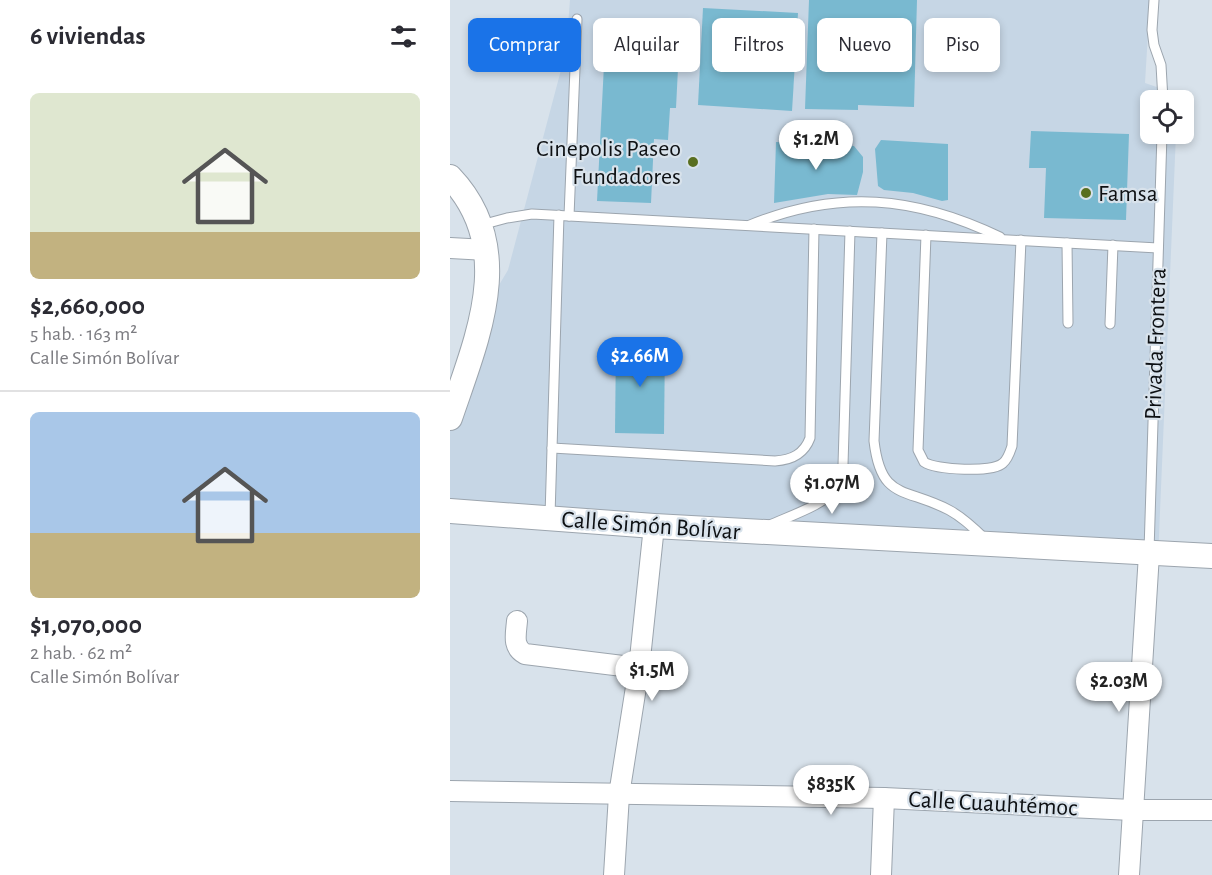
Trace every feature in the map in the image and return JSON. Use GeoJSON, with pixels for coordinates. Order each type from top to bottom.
{"type":"FeatureCollection","features":[{"type":"Feature","properties":{"kind":"street"},"geometry":{"type":"LineString","coordinates":[[450,177],[474,207],[481,225],[487,250],[488,280],[484,308],[450,418]]}},
{"type":"Feature","properties":{"kind":"street"},"geometry":{"type":"LineString","coordinates":[[450,248],[487,250]]}},
{"type":"Feature","properties":{"kind":"street","name":"Calle Simón Bolívar"},"geometry":{"type":"LineString","coordinates":[[450,511],[754,532],[1212,556]]}},
{"type":"Feature","properties":{"kind":"street"},"geometry":{"type":"LineString","coordinates":[[614,875],[619,795],[639,668],[654,526]]}},
{"type":"Feature","properties":{"kind":"street"},"geometry":{"type":"LineString","coordinates":[[1129,875],[1149,554]]}},
{"type":"Feature","properties":{"kind":"street"},"geometry":{"type":"LineString","coordinates":[[517,621],[515,644],[519,652],[639,668]]}},
{"type":"Feature","properties":{"kind":"street","name":"Calle Cuauhtémoc"},"geometry":{"type":"LineString","coordinates":[[450,791],[884,798],[1132,810],[1212,810]]}},
{"type":"Feature","properties":{"kind":"street"},"geometry":{"type":"LineString","coordinates":[[881,875],[884,798]]}},
{"type":"Feature","properties":{"kind":"lane"},"geometry":{"type":"LineString","coordinates":[[1154,0],[1152,30],[1161,65],[1162,90]]}},
{"type":"Feature","properties":{"kind":"lane"},"geometry":{"type":"LineString","coordinates":[[550,518],[564,216],[574,72]]}},
{"type":"Feature","properties":{"kind":"lane","name":"Privada Frontera"},"geometry":{"type":"LineString","coordinates":[[1149,554],[1162,144]]}},
{"type":"Feature","properties":{"kind":"lane"},"geometry":{"type":"LineString","coordinates":[[748,226],[799,207],[827,202],[873,202],[911,205],[941,212],[1006,239]]}},
{"type":"Feature","properties":{"kind":"lane"},"geometry":{"type":"LineString","coordinates":[[481,225],[532,214],[1158,248]]}},
{"type":"Feature","properties":{"kind":"lane"},"geometry":{"type":"LineString","coordinates":[[552,448],[775,461],[789,460],[800,454],[807,447],[810,438],[814,229]]}},
{"type":"Feature","properties":{"kind":"lane"},"geometry":{"type":"LineString","coordinates":[[754,532],[826,498],[835,489],[839,479],[843,465],[850,231]]}},
{"type":"Feature","properties":{"kind":"lane"},"geometry":{"type":"LineString","coordinates":[[882,233],[873,441],[876,463],[883,478],[892,487],[950,510],[991,545]]}},
{"type":"Feature","properties":{"kind":"lane"},"geometry":{"type":"LineString","coordinates":[[926,235],[918,450],[924,462],[938,467],[993,468],[1002,464],[1012,446],[1021,240]]}},
{"type":"Feature","properties":{"kind":"lane"},"geometry":{"type":"LineString","coordinates":[[1067,243],[1068,323]]}},
{"type":"Feature","properties":{"kind":"lane"},"geometry":{"type":"LineString","coordinates":[[1110,324],[1113,245]]}},
{"type":"Feature","properties":{"kind":"shaded area"},"geometry":{"type":"Polygon","coordinates":[[[570,0],[1150,0],[1145,83],[1165,90],[1140,90],[1140,144],[1176,144],[1158,559],[661,532],[450,524],[450,430],[480,358],[493,295],[508,270],[560,72],[581,72],[581,18],[569,18],[570,0]]]}},
{"type":"Feature","properties":{"kind":"building"},"geometry":{"type":"Polygon","coordinates":[[[809,0],[917,0],[914,107],[858,105],[858,110],[805,109],[809,0]]]}},
{"type":"Feature","properties":{"kind":"building"},"geometry":{"type":"Polygon","coordinates":[[[703,8],[798,13],[798,18],[712,18],[712,72],[794,72],[792,111],[698,105],[703,8]]]}},
{"type":"Feature","properties":{"kind":"building"},"geometry":{"type":"Polygon","coordinates":[[[604,72],[678,72],[676,108],[670,108],[668,140],[654,139],[651,203],[597,201],[604,72]]]}},
{"type":"Feature","properties":{"kind":"building","name":"Famsa"},"geometry":{"type":"Polygon","coordinates":[[[1031,131],[1129,134],[1126,220],[1044,218],[1046,168],[1029,168],[1031,131]]]}},
{"type":"Feature","properties":{"kind":"building"},"geometry":{"type":"Polygon","coordinates":[[[881,140],[948,144],[948,200],[942,201],[913,193],[884,190],[878,186],[875,149],[881,140]]]}},
{"type":"Feature","properties":{"kind":"building"},"geometry":{"type":"Polygon","coordinates":[[[776,142],[854,146],[863,157],[863,172],[857,195],[828,194],[774,203],[776,142]]]}},
{"type":"Feature","properties":{"kind":"building"},"geometry":{"type":"Polygon","coordinates":[[[616,342],[665,343],[664,434],[615,433],[616,342]]]}},
{"type":"Feature","properties":{"kind":"place","name":"Cinepolis Paseo Fundadores"},"geometry":{"type":"Point","coordinates":[693,162]}},
{"type":"Feature","properties":{"kind":"place","name":"Famsa"},"geometry":{"type":"Point","coordinates":[1086,193]}}]}
